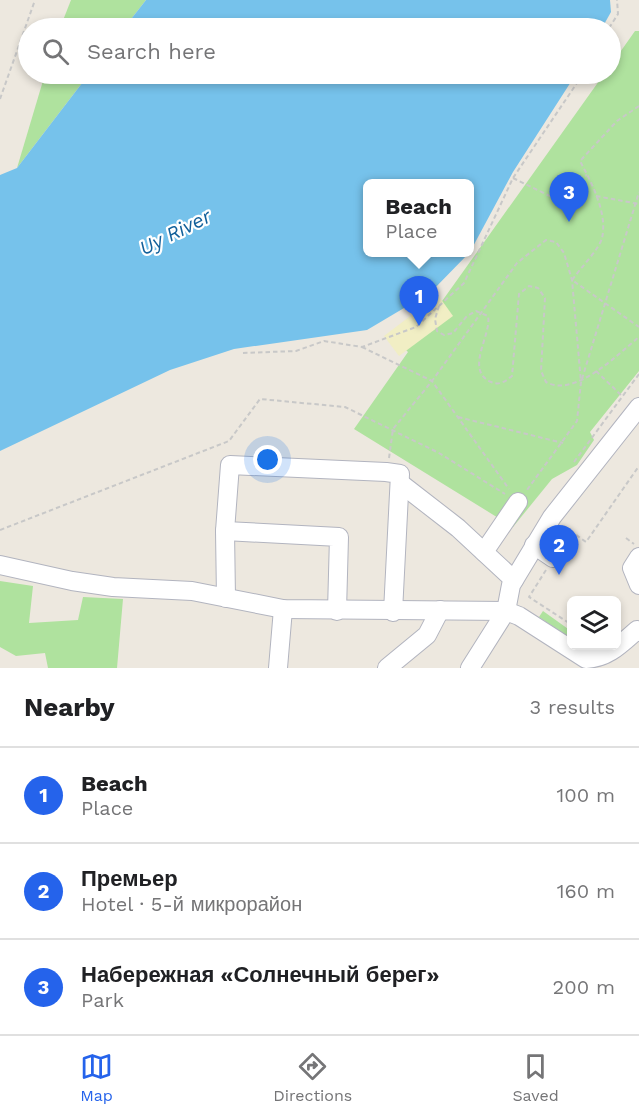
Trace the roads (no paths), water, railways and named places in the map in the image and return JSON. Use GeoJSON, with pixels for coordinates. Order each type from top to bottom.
{"type":"FeatureCollection","features":[{"type":"Feature","properties":{"kind":"street"},"geometry":{"type":"LineString","coordinates":[[470,668],[513,580],[552,517],[639,408]]}},
{"type":"Feature","properties":{"kind":"street"},"geometry":{"type":"LineString","coordinates":[[226,598],[225,531],[230,465],[393,478],[458,528],[513,580]]}},
{"type":"Feature","properties":{"kind":"street"},"geometry":{"type":"LineString","coordinates":[[393,478],[393,612]]}},
{"type":"Feature","properties":{"kind":"street"},"geometry":{"type":"LineString","coordinates":[[484,552],[518,502]]}},
{"type":"Feature","properties":{"kind":"street"},"geometry":{"type":"LineString","coordinates":[[225,531],[339,537],[337,611]]}},
{"type":"Feature","properties":{"kind":"street"},"geometry":{"type":"LineString","coordinates":[[534,545],[554,558]]}},
{"type":"Feature","properties":{"kind":"street"},"geometry":{"type":"LineString","coordinates":[[639,557],[632,568],[639,585]]}},
{"type":"Feature","properties":{"kind":"street"},"geometry":{"type":"LineString","coordinates":[[0,565],[93,584],[192,591],[283,609],[393,612],[498,611],[519,616],[586,658],[598,658],[611,652],[638,628]]}},
{"type":"Feature","properties":{"kind":"street"},"geometry":{"type":"LineString","coordinates":[[278,668],[283,609]]}},
{"type":"Feature","properties":{"kind":"street"},"geometry":{"type":"LineString","coordinates":[[387,668],[427,635],[440,610]]}},
{"type":"Feature","properties":{"kind":"water"},"geometry":{"type":"Polygon","coordinates":[[[146,0],[610,0],[611,12],[608,18],[132,18],[146,0]]]}},
{"type":"Feature","properties":{"kind":"water","name":"Uy River"},"geometry":{"type":"Polygon","coordinates":[[[81,84],[570,84],[513,172],[474,245],[474,179],[363,179],[363,257],[465,257],[431,292],[367,330],[234,349],[170,370],[0,451],[0,175],[17,168],[81,84]]]}},
{"type":"Feature","properties":{"kind":"place","name":"Набережная «Солнечный берег»"},"geometry":{"type":"Point","coordinates":[569,222]}},
{"type":"Feature","properties":{"kind":"place","name":"Beach"},"geometry":{"type":"Point","coordinates":[419,326]}},
{"type":"Feature","properties":{"kind":"place","name":"Премьер"},"geometry":{"type":"Point","coordinates":[559,575]}}]}
